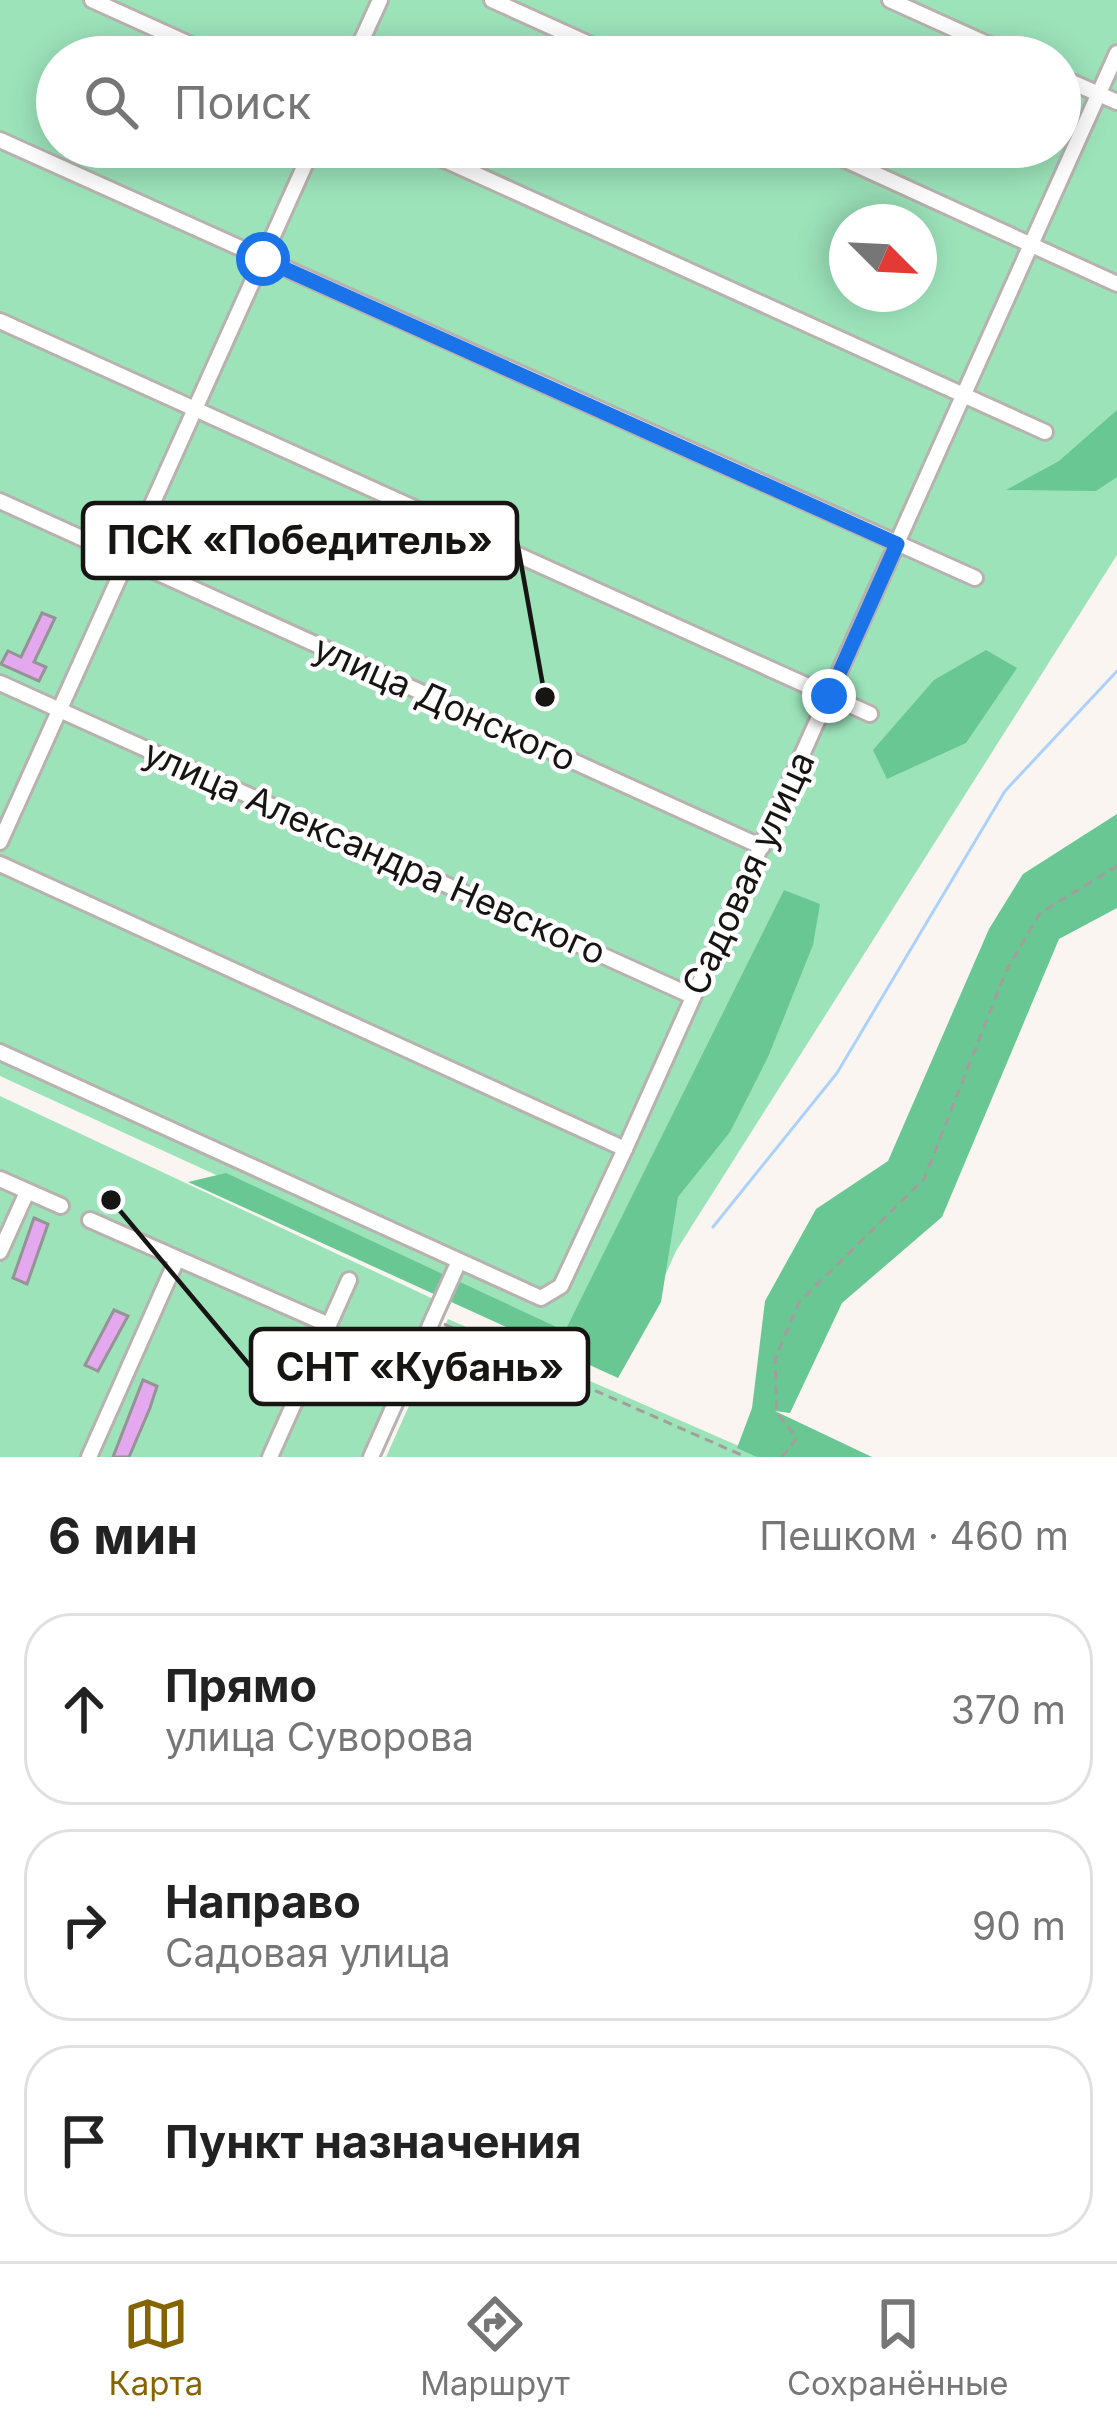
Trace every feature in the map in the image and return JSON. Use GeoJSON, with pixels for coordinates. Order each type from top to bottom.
{"type":"FeatureCollection","features":[{"type":"Feature","properties":{"kind":"street"},"geometry":{"type":"LineString","coordinates":[[92,0],[172,36]]}},
{"type":"Feature","properties":{"kind":"street"},"geometry":{"type":"LineString","coordinates":[[364,36],[380,0]]}},
{"type":"Feature","properties":{"kind":"street"},"geometry":{"type":"LineString","coordinates":[[493,0],[572,36]]}},
{"type":"Feature","properties":{"kind":"street"},"geometry":{"type":"LineString","coordinates":[[890,0],[970,36]]}},
{"type":"Feature","properties":{"kind":"street","name":"Садовая улица"},"geometry":{"type":"LineString","coordinates":[[1081,132],[1117,53]]}},
{"type":"Feature","properties":{"kind":"street"},"geometry":{"type":"LineString","coordinates":[[1081,86],[1117,102]]}},
{"type":"Feature","properties":{"kind":"street"},"geometry":{"type":"LineString","coordinates":[[0,140],[36,156]]}},
{"type":"Feature","properties":{"kind":"street"},"geometry":{"type":"LineString","coordinates":[[62,168],[976,578]]}},
{"type":"Feature","properties":{"kind":"street"},"geometry":{"type":"LineString","coordinates":[[0,842],[304,168]]}},
{"type":"Feature","properties":{"kind":"street"},"geometry":{"type":"LineString","coordinates":[[462,168],[1045,432]]}},
{"type":"Feature","properties":{"kind":"street"},"geometry":{"type":"LineString","coordinates":[[863,168],[1117,284]]}},
{"type":"Feature","properties":{"kind":"street","name":"Садовая улица"},"geometry":{"type":"LineString","coordinates":[[459,1261],[541,1298],[561,1286],[1064,168]]}},
{"type":"Feature","properties":{"kind":"street"},"geometry":{"type":"LineString","coordinates":[[0,321],[870,714]]}},
{"type":"Feature","properties":{"kind":"street","name":"улица Донского"},"geometry":{"type":"LineString","coordinates":[[0,502],[762,847]]}},
{"type":"Feature","properties":{"kind":"street","name":"улица Александра Невского"},"geometry":{"type":"LineString","coordinates":[[0,683],[692,996]]}},
{"type":"Feature","properties":{"kind":"street"},"geometry":{"type":"LineString","coordinates":[[0,863],[625,1149]]}},
{"type":"Feature","properties":{"kind":"street"},"geometry":{"type":"LineString","coordinates":[[0,1052],[459,1261],[370,1457]]}},
{"type":"Feature","properties":{"kind":"street"},"geometry":{"type":"LineString","coordinates":[[0,1179],[61,1206]]}},
{"type":"Feature","properties":{"kind":"street"},"geometry":{"type":"LineString","coordinates":[[0,1252],[27,1192]]}},
{"type":"Feature","properties":{"kind":"street"},"geometry":{"type":"LineString","coordinates":[[90,1220],[329,1324]]}},
{"type":"Feature","properties":{"kind":"street"},"geometry":{"type":"LineString","coordinates":[[89,1457],[177,1259]]}},
{"type":"Feature","properties":{"kind":"street"},"geometry":{"type":"LineString","coordinates":[[270,1457],[349,1280]]}},
{"type":"Feature","properties":{"kind":"path"},"geometry":{"type":"LineString","coordinates":[[782,1457],[797,1438],[777,1413],[775,1359],[799,1302],[924,1179],[1006,971],[1040,913],[1117,866]]}},
{"type":"Feature","properties":{"kind":"path"},"geometry":{"type":"LineString","coordinates":[[436,1313],[445,1326],[746,1457]]}},
{"type":"Feature","properties":{"kind":"green space"},"geometry":{"type":"Polygon","coordinates":[[[0,0],[1117,0],[1117,555],[676,1251],[626,1363],[0,1076],[0,0]]]}},
{"type":"Feature","properties":{"kind":"green space"},"geometry":{"type":"Polygon","coordinates":[[[1117,410],[1117,477],[1096,491],[1006,490],[1059,461],[1117,410]]]}},
{"type":"Feature","properties":{"kind":"green space"},"geometry":{"type":"Polygon","coordinates":[[[986,650],[1017,668],[966,743],[887,779],[873,750],[934,680],[986,650]]]}},
{"type":"Feature","properties":{"kind":"green space"},"geometry":{"type":"Polygon","coordinates":[[[1117,814],[1117,908],[1059,939],[942,1217],[842,1303],[790,1413],[775,1411],[872,1457],[757,1457],[737,1448],[752,1408],[765,1301],[816,1209],[888,1161],[989,929],[1023,874],[1117,814]]]}},
{"type":"Feature","properties":{"kind":"green space"},"geometry":{"type":"Polygon","coordinates":[[[784,890],[820,904],[813,945],[768,1057],[730,1132],[678,1197],[661,1302],[618,1378],[188,1182],[226,1173],[565,1331],[784,890]]]}},
{"type":"Feature","properties":{"kind":"green space"},"geometry":{"type":"Polygon","coordinates":[[[0,1096],[444,1304],[377,1457],[0,1457],[0,1096]]]}},
{"type":"Feature","properties":{"kind":"green space"},"geometry":{"type":"Polygon","coordinates":[[[448,1319],[764,1457],[386,1457],[448,1319]]]}},
{"type":"Feature","properties":{"kind":"building"},"geometry":{"type":"Polygon","coordinates":[[[42,613],[55,618],[34,662],[46,667],[39,681],[1,664],[8,651],[21,657],[42,613]]]}},
{"type":"Feature","properties":{"kind":"building"},"geometry":{"type":"Polygon","coordinates":[[[34,1218],[48,1224],[27,1284],[13,1278],[34,1218]]]}},
{"type":"Feature","properties":{"kind":"building"},"geometry":{"type":"Polygon","coordinates":[[[114,1310],[128,1316],[98,1371],[85,1365],[114,1310]]]}},
{"type":"Feature","properties":{"kind":"building"},"geometry":{"type":"Polygon","coordinates":[[[143,1380],[157,1386],[150,1408],[129,1457],[113,1457],[143,1380]]]}},
{"type":"Feature","properties":{"kind":"waterway"},"geometry":{"type":"LineString","coordinates":[[713,1227],[837,1073],[1005,791],[1117,671]]}},
{"type":"Feature","properties":{"kind":"place","name":"ПСК «Победитель»"},"geometry":{"type":"Point","coordinates":[545,697]}},
{"type":"Feature","properties":{"kind":"place","name":"СНТ «Кубань»"},"geometry":{"type":"Point","coordinates":[111,1200]}},
{"type":"Feature","properties":{"kind":"route"},"geometry":{"type":"LineString","coordinates":[[263,259],[897,544],[829,696]]}}]}
